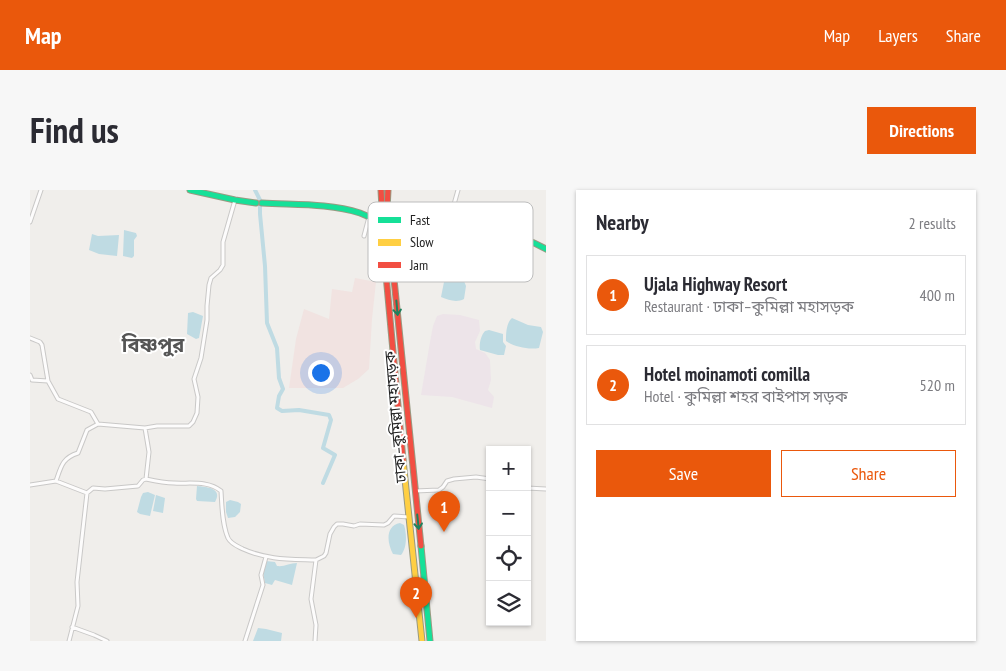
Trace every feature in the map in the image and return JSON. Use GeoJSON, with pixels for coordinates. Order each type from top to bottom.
{"type":"FeatureCollection","features":[{"type":"Feature","properties":{"kind":"main road"},"geometry":{"type":"LineString","coordinates":[[190,190],[256,203]]}},
{"type":"Feature","properties":{"kind":"main road"},"geometry":{"type":"LineString","coordinates":[[262,204],[325,206],[368,216]]}},
{"type":"Feature","properties":{"kind":"main road"},"geometry":{"type":"LineString","coordinates":[[533,242],[546,249]]}},
{"type":"Feature","properties":{"kind":"main road"},"geometry":{"type":"LineString","coordinates":[[387,282],[422,641]]}},
{"type":"Feature","properties":{"kind":"main road","name":"ঢাকা–কুমিল্লা মহাসড়ক"},"geometry":{"type":"LineString","coordinates":[[395,282],[430,641]]}},
{"type":"Feature","properties":{"kind":"street"},"geometry":{"type":"LineString","coordinates":[[30,222],[41,190]]}},
{"type":"Feature","properties":{"kind":"street"},"geometry":{"type":"LineString","coordinates":[[56,481],[63,462],[67,457],[78,453],[87,430],[98,424],[145,428],[189,426],[193,422],[197,413],[198,397],[194,379],[201,358],[209,285],[211,278],[223,265],[223,242],[235,200]]}},
{"type":"Feature","properties":{"kind":"street"},"geometry":{"type":"LineString","coordinates":[[364,236],[368,223]]}},
{"type":"Feature","properties":{"kind":"street"},"geometry":{"type":"LineString","coordinates":[[30,338],[40,342],[42,345],[48,382],[58,399],[91,412],[98,424]]}},
{"type":"Feature","properties":{"kind":"street"},"geometry":{"type":"LineString","coordinates":[[30,375],[32,380],[48,382]]}},
{"type":"Feature","properties":{"kind":"street"},"geometry":{"type":"LineString","coordinates":[[145,428],[150,452],[146,479]]}},
{"type":"Feature","properties":{"kind":"street"},"geometry":{"type":"LineString","coordinates":[[414,491],[439,490],[447,481],[454,479],[476,477],[486,478]]}},
{"type":"Feature","properties":{"kind":"street"},"geometry":{"type":"LineString","coordinates":[[69,641],[78,606],[77,582],[87,493],[93,488],[106,489],[138,486],[146,479],[173,483],[197,483],[217,488],[221,491],[222,511],[228,537],[233,545],[266,557],[316,560],[326,553],[330,534],[337,524],[354,526],[360,524],[384,525],[394,516],[409,516]]}},
{"type":"Feature","properties":{"kind":"street"},"geometry":{"type":"LineString","coordinates":[[30,485],[56,481],[87,493]]}},
{"type":"Feature","properties":{"kind":"street"},"geometry":{"type":"LineString","coordinates":[[531,488],[546,489]]}},
{"type":"Feature","properties":{"kind":"street"},"geometry":{"type":"LineString","coordinates":[[244,641],[263,585],[261,575],[266,557]]}},
{"type":"Feature","properties":{"kind":"street"},"geometry":{"type":"LineString","coordinates":[[315,641],[316,625],[311,599],[316,560]]}},
{"type":"Feature","properties":{"kind":"street"},"geometry":{"type":"LineString","coordinates":[[72,627],[107,641]]}},
{"type":"Feature","properties":{"kind":"shaded area"},"geometry":{"type":"Polygon","coordinates":[[[355,278],[376,282],[369,369],[358,379],[343,388],[289,388],[296,339],[304,309],[329,319],[332,289],[352,292],[355,278]]]}},
{"type":"Feature","properties":{"kind":"shaded area"},"geometry":{"type":"Polygon","coordinates":[[[443,314],[460,315],[479,320],[480,331],[475,342],[476,349],[485,353],[490,360],[491,380],[488,390],[494,397],[492,408],[452,397],[421,395],[433,326],[437,316],[443,314]]]}},
{"type":"Feature","properties":{"kind":"water"},"geometry":{"type":"Polygon","coordinates":[[[124,230],[136,233],[137,236],[134,240],[134,256],[132,258],[123,256],[124,230]]]}},
{"type":"Feature","properties":{"kind":"water"},"geometry":{"type":"Polygon","coordinates":[[[92,234],[98,236],[119,235],[117,256],[99,254],[89,250],[92,234]]]}},
{"type":"Feature","properties":{"kind":"water"},"geometry":{"type":"Polygon","coordinates":[[[444,282],[464,282],[466,286],[464,299],[455,301],[441,297],[444,282]]]}},
{"type":"Feature","properties":{"kind":"water"},"geometry":{"type":"Polygon","coordinates":[[[193,312],[203,316],[199,338],[196,339],[187,334],[188,313],[193,312]]]}},
{"type":"Feature","properties":{"kind":"water"},"geometry":{"type":"Polygon","coordinates":[[[512,318],[528,325],[541,327],[543,332],[539,348],[531,349],[513,345],[506,341],[507,326],[512,318]]]}},
{"type":"Feature","properties":{"kind":"water"},"geometry":{"type":"Polygon","coordinates":[[[489,330],[503,334],[503,342],[506,346],[504,355],[480,350],[482,335],[485,331],[489,330]]]}},
{"type":"Feature","properties":{"kind":"water"},"geometry":{"type":"Polygon","coordinates":[[[197,486],[213,489],[217,494],[215,502],[197,501],[197,486]]]}},
{"type":"Feature","properties":{"kind":"water"},"geometry":{"type":"Polygon","coordinates":[[[148,492],[155,495],[150,516],[137,512],[143,493],[148,492]]]}},
{"type":"Feature","properties":{"kind":"water"},"geometry":{"type":"Polygon","coordinates":[[[156,495],[165,498],[163,513],[153,511],[156,495]]]}},
{"type":"Feature","properties":{"kind":"water"},"geometry":{"type":"Polygon","coordinates":[[[230,500],[241,504],[240,512],[235,517],[228,518],[226,502],[230,500]]]}},
{"type":"Feature","properties":{"kind":"water"},"geometry":{"type":"Polygon","coordinates":[[[400,523],[404,525],[406,537],[401,555],[393,554],[389,545],[390,531],[395,525],[400,523]]]}},
{"type":"Feature","properties":{"kind":"water"},"geometry":{"type":"Polygon","coordinates":[[[266,561],[275,562],[277,566],[297,563],[292,585],[275,580],[272,585],[265,583],[263,572],[266,561]]]}},
{"type":"Feature","properties":{"kind":"water"},"geometry":{"type":"Polygon","coordinates":[[[258,628],[282,633],[281,641],[253,641],[258,628]]]}},
{"type":"Feature","properties":{"kind":"waterway"},"geometry":{"type":"LineString","coordinates":[[255,190],[260,200],[267,323],[277,348],[279,378],[283,389],[279,396],[277,408],[282,411],[299,410],[329,415],[331,420],[323,448],[335,455],[323,483]]}},
{"type":"Feature","properties":{"kind":"traffic: fast"},"geometry":{"type":"LineString","coordinates":[[190,190],[256,203]]}},
{"type":"Feature","properties":{"kind":"traffic: fast"},"geometry":{"type":"LineString","coordinates":[[262,203],[324,206],[368,216]]}},
{"type":"Feature","properties":{"kind":"traffic: fast"},"geometry":{"type":"LineString","coordinates":[[533,242],[546,249]]}},
{"type":"Feature","properties":{"kind":"traffic: fast"},"geometry":{"type":"LineString","coordinates":[[421,546],[430,641]]}},
{"type":"Feature","properties":{"kind":"traffic: slow"},"geometry":{"type":"LineString","coordinates":[[403,460],[422,641]]}},
{"type":"Feature","properties":{"kind":"traffic: jam"},"geometry":{"type":"LineString","coordinates":[[381,190],[382,202]]}},
{"type":"Feature","properties":{"kind":"traffic: jam"},"geometry":{"type":"LineString","coordinates":[[387,202],[388,190]]}},
{"type":"Feature","properties":{"kind":"traffic: jam"},"geometry":{"type":"LineString","coordinates":[[387,282],[403,460]]}},
{"type":"Feature","properties":{"kind":"traffic: jam"},"geometry":{"type":"LineString","coordinates":[[394,282],[421,546]]}},
{"type":"Feature","properties":{"kind":"place","name":"Ujala Highway Resort"},"geometry":{"type":"Point","coordinates":[444,532]}},
{"type":"Feature","properties":{"kind":"place","name":"Hotel moinamoti comilla"},"geometry":{"type":"Point","coordinates":[416,618]}},
{"type":"Feature","properties":{"kind":"district","name":"বিষ্ণপুর"},"geometry":{"type":"Point","coordinates":[153,345]}}]}
